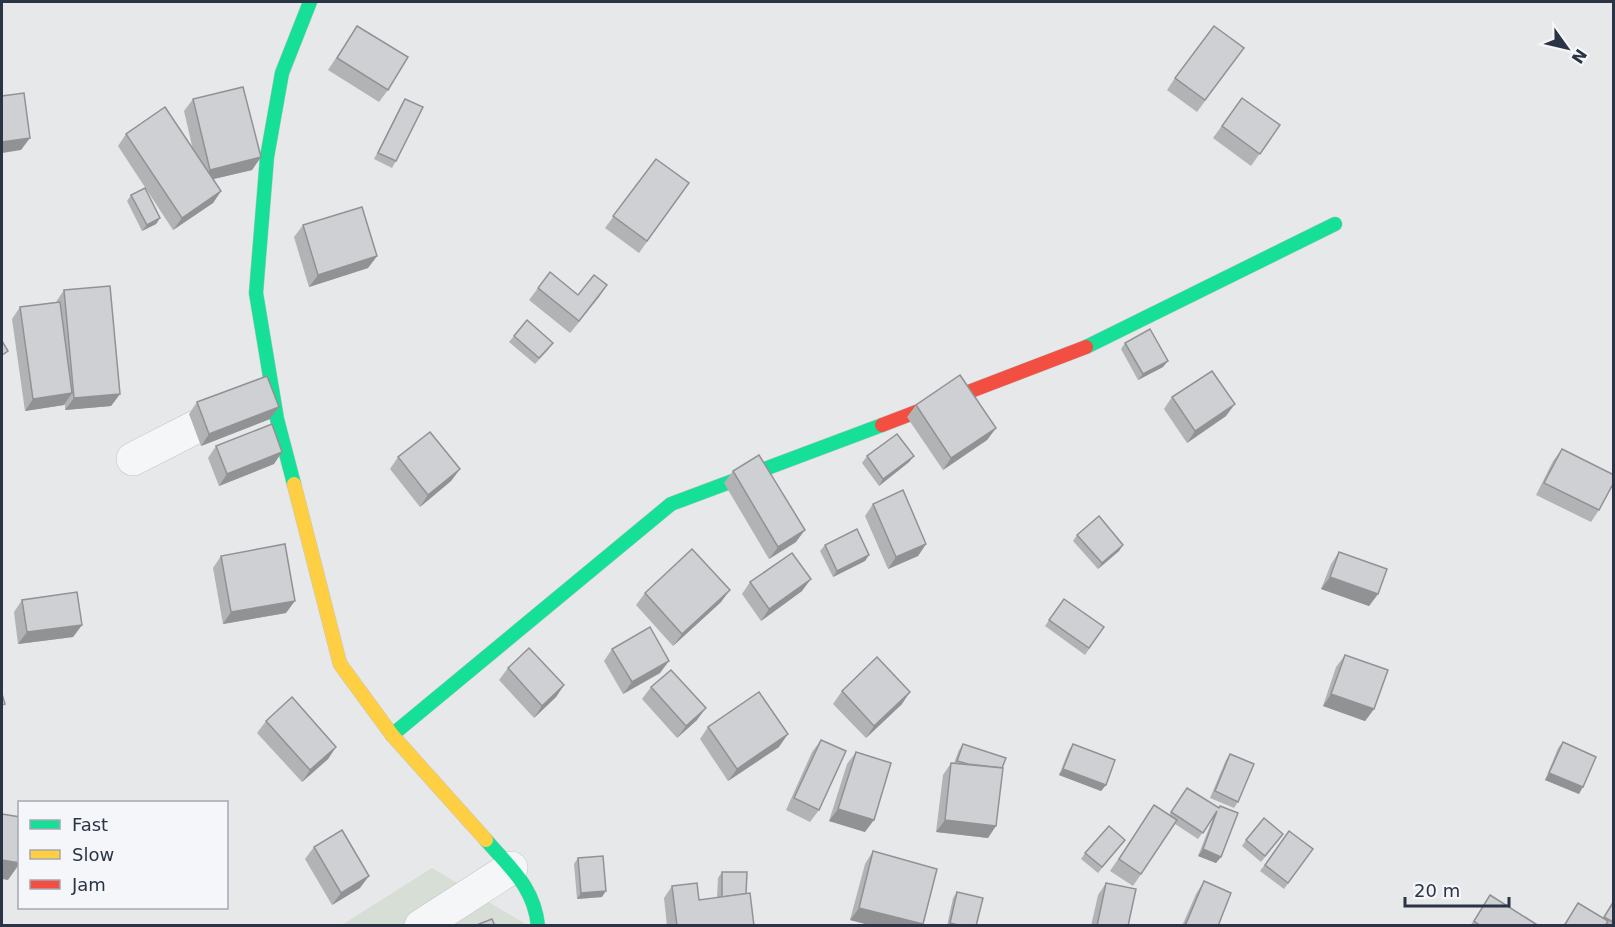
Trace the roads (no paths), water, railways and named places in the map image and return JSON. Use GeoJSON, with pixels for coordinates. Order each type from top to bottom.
{"type":"FeatureCollection","features":[{"type":"Feature","properties":{"kind":"street"},"geometry":{"type":"LineString","coordinates":[[310,2],[282,73],[267,157],[256,294],[277,419],[340,664],[392,735],[527,887],[536,906],[538,926]]}},
{"type":"Feature","properties":{"kind":"street"},"geometry":{"type":"LineString","coordinates":[[392,735],[670,504],[1083,349],[1335,224]]}},
{"type":"Feature","properties":{"kind":"street"},"geometry":{"type":"LineString","coordinates":[[133,459],[272,388]]}},
{"type":"Feature","properties":{"kind":"street"},"geometry":{"type":"LineString","coordinates":[[421,926],[511,868]]}}]}
